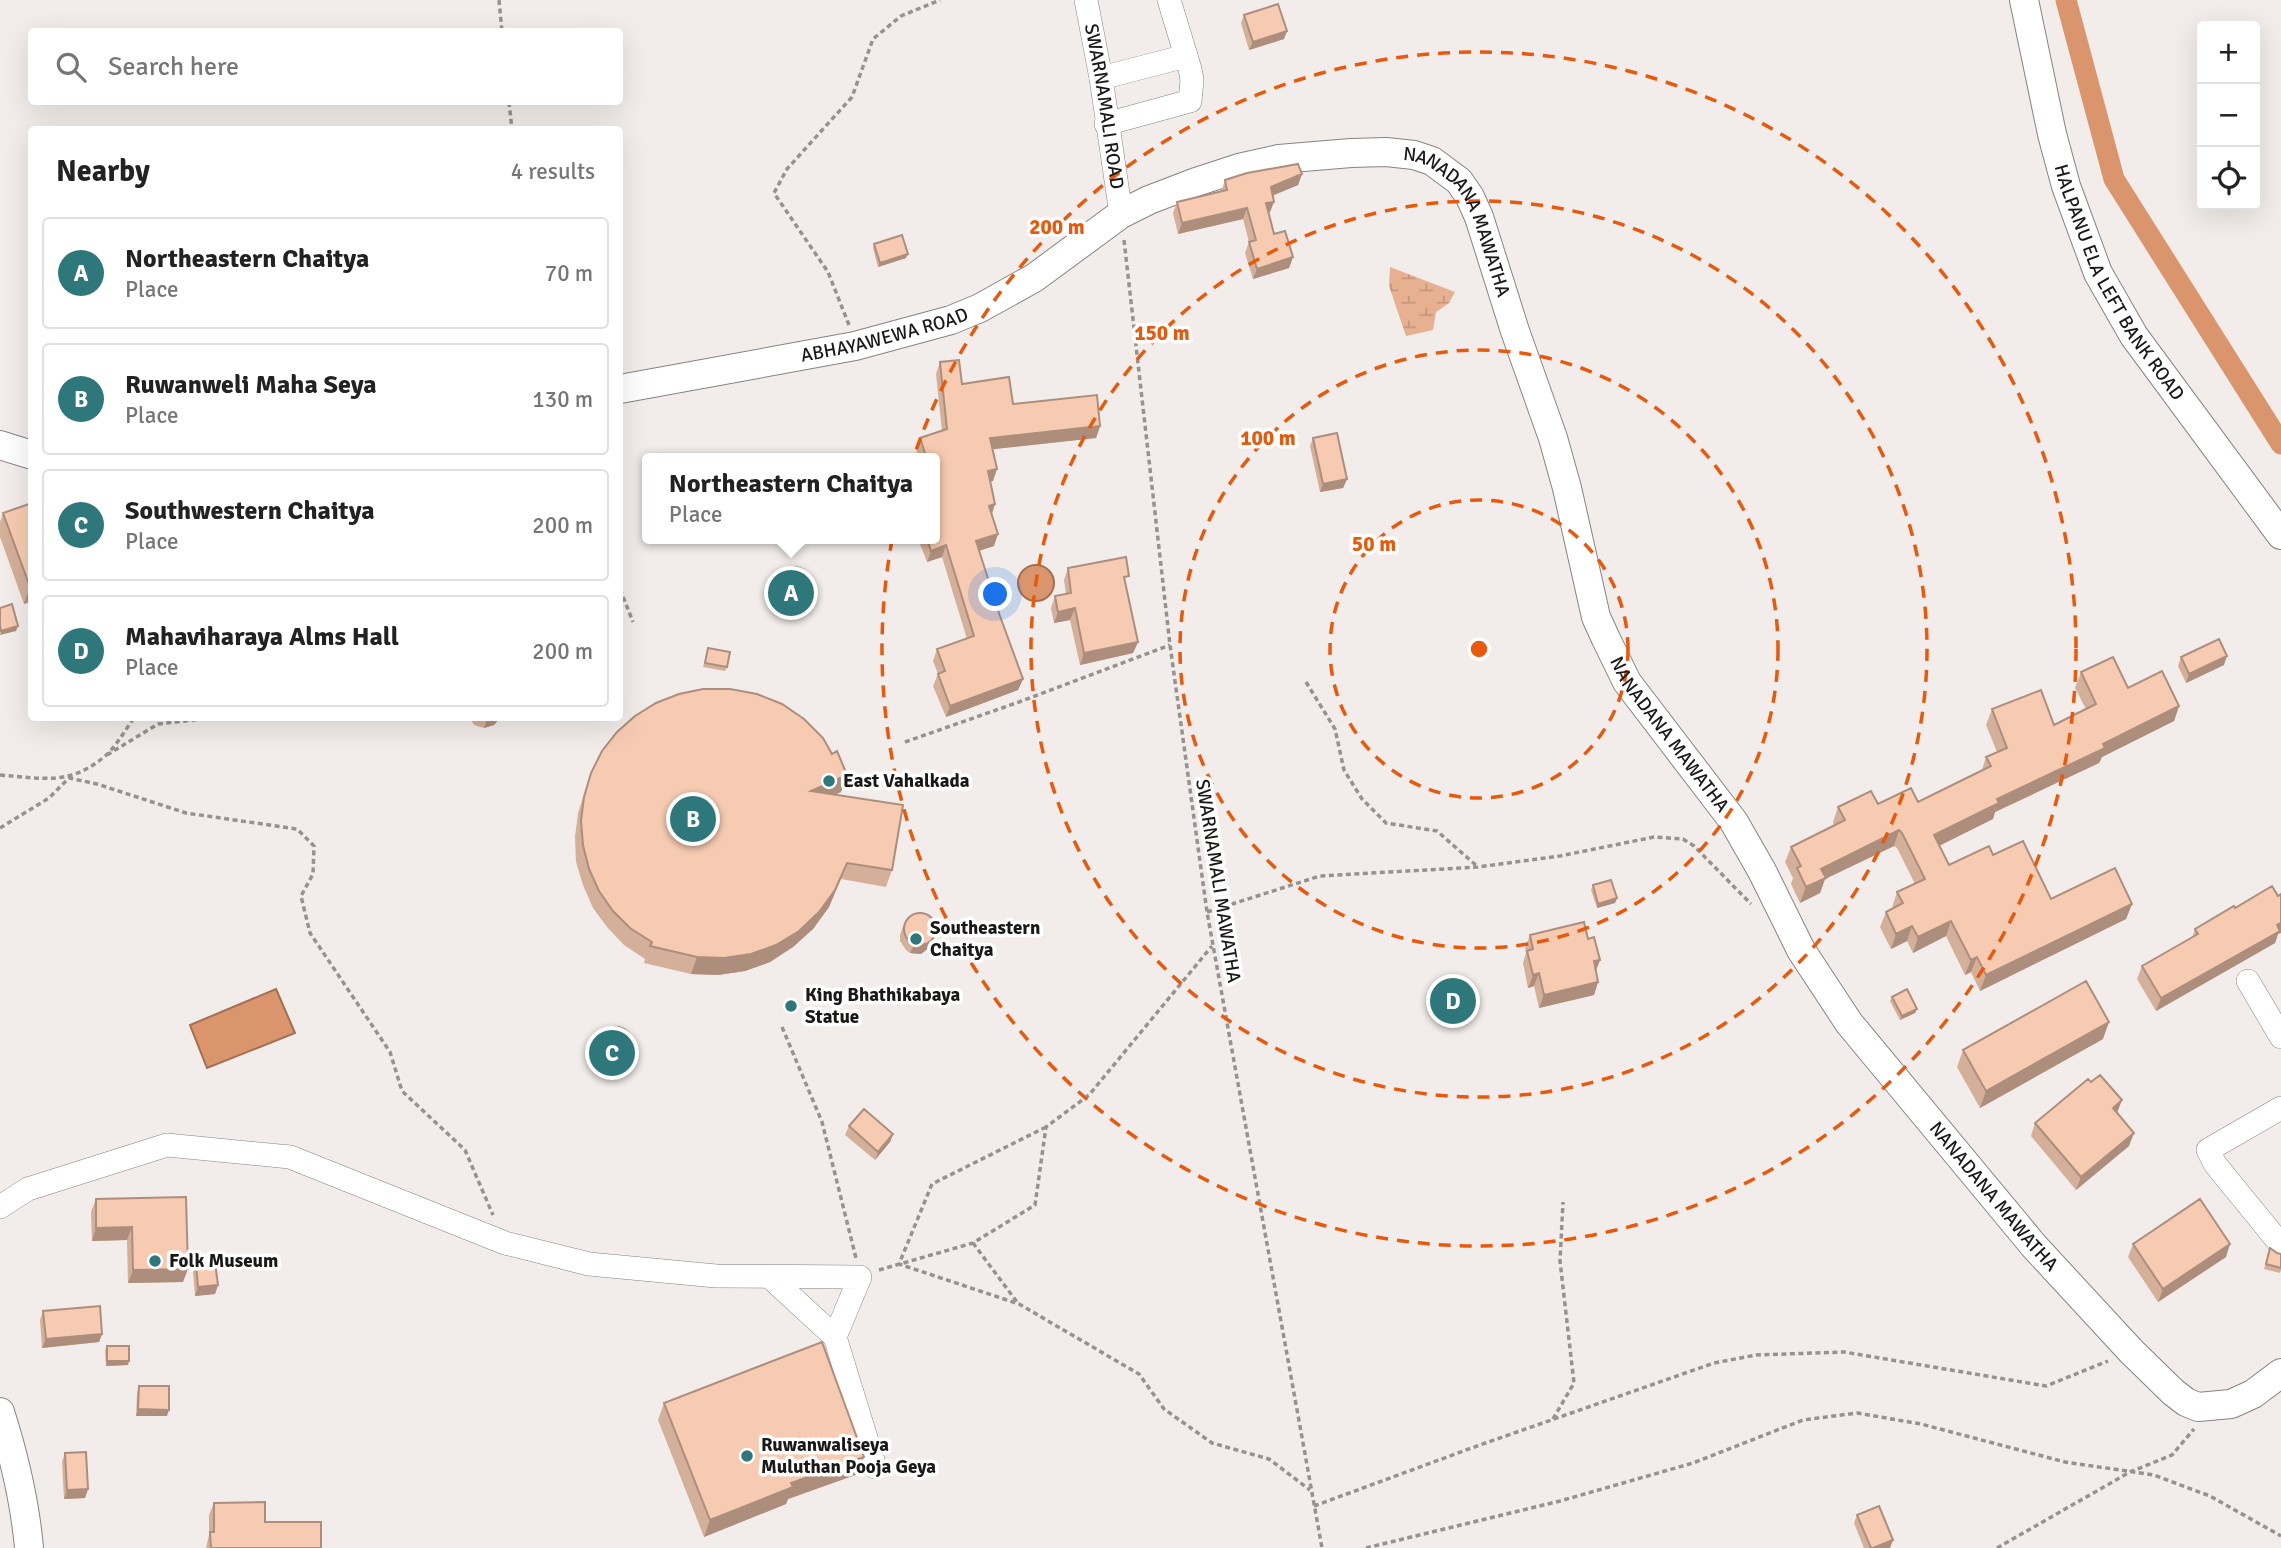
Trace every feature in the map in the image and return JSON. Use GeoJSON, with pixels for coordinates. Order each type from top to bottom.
{"type":"FeatureCollection","features":[{"type":"Feature","properties":{"kind":"main road","name":"HALPANU ELA LEFT BANK ROAD"},"geometry":{"type":"LineString","coordinates":[[2024,0],[2062,173],[2098,273],[2141,346],[2281,535]]}},
{"type":"Feature","properties":{"kind":"main road","name":"NANADANA MAWATHA"},"geometry":{"type":"LineString","coordinates":[[1121,214],[1149,200],[1238,168],[1279,159],[1318,155],[1386,152],[1415,155],[1432,161],[1459,181],[1479,217],[1553,438],[1596,617],[1627,682],[1734,822],[1801,950],[1849,1023],[2034,1246],[2172,1392],[2198,1407]]}},
{"type":"Feature","properties":{"kind":"main road","name":"ABHAYAWEWA ROAD"},"geometry":{"type":"LineString","coordinates":[[623,388],[855,346],[939,324],[980,308],[1034,278],[1121,214]]}},
{"type":"Feature","properties":{"kind":"main road"},"geometry":{"type":"LineString","coordinates":[[0,445],[28,454]]}},
{"type":"Feature","properties":{"kind":"main road"},"geometry":{"type":"LineString","coordinates":[[2198,1407],[2231,1404],[2253,1394],[2281,1373]]}},
{"type":"Feature","properties":{"kind":"main road"},"geometry":{"type":"LineString","coordinates":[[0,1412],[19,1482],[29,1548]]}},
{"type":"Feature","properties":{"kind":"street","name":"SWARNAMALI ROAD"},"geometry":{"type":"LineString","coordinates":[[1086,0],[1101,78],[1121,214]]}},
{"type":"Feature","properties":{"kind":"street"},"geometry":{"type":"LineString","coordinates":[[1106,124],[1190,101],[1192,80],[1168,0]]}},
{"type":"Feature","properties":{"kind":"street"},"geometry":{"type":"LineString","coordinates":[[1101,78],[1186,56]]}},
{"type":"Feature","properties":{"kind":"street"},"geometry":{"type":"LineString","coordinates":[[2248,981],[2281,1037]]}},
{"type":"Feature","properties":{"kind":"street"},"geometry":{"type":"LineString","coordinates":[[2281,1108],[2208,1150],[2215,1164],[2281,1245]]}},
{"type":"Feature","properties":{"kind":"street"},"geometry":{"type":"LineString","coordinates":[[0,1207],[28,1189],[167,1145],[290,1157],[505,1243],[589,1264],[716,1276],[860,1277],[835,1337]]}},
{"type":"Feature","properties":{"kind":"street"},"geometry":{"type":"LineString","coordinates":[[770,1277],[835,1337],[875,1467]]}},
{"type":"Feature","properties":{"kind":"path"},"geometry":{"type":"LineString","coordinates":[[499,0],[502,28]]}},
{"type":"Feature","properties":{"kind":"path"},"geometry":{"type":"LineString","coordinates":[[855,346],[828,272],[774,194],[787,169],[852,97],[873,39],[901,16],[940,0]]}},
{"type":"Feature","properties":{"kind":"path"},"geometry":{"type":"LineString","coordinates":[[509,105],[512,126]]}},
{"type":"Feature","properties":{"kind":"path","name":"SWARNAMALI MAWATHA"},"geometry":{"type":"LineString","coordinates":[[1121,214],[1170,645],[1207,912],[1322,1548]]}},
{"type":"Feature","properties":{"kind":"path"},"geometry":{"type":"LineString","coordinates":[[623,597],[633,622]]}},
{"type":"Feature","properties":{"kind":"path"},"geometry":{"type":"LineString","coordinates":[[905,742],[1170,645]]}},
{"type":"Feature","properties":{"kind":"path"},"geometry":{"type":"LineString","coordinates":[[1306,682],[1335,729],[1345,770],[1362,799],[1386,823],[1437,831],[1478,867]]}},
{"type":"Feature","properties":{"kind":"path"},"geometry":{"type":"LineString","coordinates":[[105,756],[132,721]]}},
{"type":"Feature","properties":{"kind":"path"},"geometry":{"type":"LineString","coordinates":[[0,828],[49,798],[69,778],[158,724],[184,721]]}},
{"type":"Feature","properties":{"kind":"path"},"geometry":{"type":"LineString","coordinates":[[0,775],[69,778],[97,784],[186,813],[297,829],[314,846],[313,874],[301,896],[310,933],[390,1052],[402,1091],[465,1150],[505,1243]]}},
{"type":"Feature","properties":{"kind":"path"},"geometry":{"type":"LineString","coordinates":[[1207,912],[1320,876],[1478,867],[1560,856],[1654,837],[1682,839],[1694,846],[1757,912]]}},
{"type":"Feature","properties":{"kind":"path"},"geometry":{"type":"LineString","coordinates":[[899,1264],[932,1184],[1046,1127],[1089,1095],[1213,945]]}},
{"type":"Feature","properties":{"kind":"path"},"geometry":{"type":"LineString","coordinates":[[782,1027],[822,1122],[860,1277],[973,1243],[1035,1206],[1046,1127]]}},
{"type":"Feature","properties":{"kind":"path"},"geometry":{"type":"LineString","coordinates":[[1552,1421],[1574,1383],[1560,1261],[1563,1202]]}},
{"type":"Feature","properties":{"kind":"path"},"geometry":{"type":"LineString","coordinates":[[973,1243],[1019,1304]]}},
{"type":"Feature","properties":{"kind":"path"},"geometry":{"type":"LineString","coordinates":[[899,1264],[1019,1304],[1139,1374],[1164,1409],[1213,1443],[1269,1459],[1312,1492]]}},
{"type":"Feature","properties":{"kind":"path"},"geometry":{"type":"LineString","coordinates":[[1314,1506],[1714,1363],[1756,1355],[1844,1352],[2046,1386],[2131,1351]]}},
{"type":"Feature","properties":{"kind":"path"},"geometry":{"type":"LineString","coordinates":[[1997,1548],[2130,1472],[2172,1455],[2193,1432],[2198,1407]]}},
{"type":"Feature","properties":{"kind":"path"},"geometry":{"type":"LineString","coordinates":[[1366,1548],[1560,1500],[1693,1463],[1803,1420],[1857,1413],[1921,1424],[2065,1462],[2154,1475],[2210,1496],[2281,1536]]}},
{"type":"Feature","properties":{"kind":"green space"},"geometry":{"type":"Polygon","coordinates":[[[1390,267],[1455,292],[1449,303],[1436,312],[1433,330],[1406,336],[1389,286],[1390,267]]]}},
{"type":"Feature","properties":{"kind":"shaded area"},"geometry":{"type":"Polygon","coordinates":[[[1036,565],[1049,570],[1054,583],[1049,596],[1036,601],[1023,596],[1018,583],[1023,570],[1036,565]]]}},
{"type":"Feature","properties":{"kind":"shaded area"},"geometry":{"type":"Polygon","coordinates":[[[276,989],[295,1033],[207,1068],[190,1025],[276,989]]]}},
{"type":"Feature","properties":{"kind":"building"},"geometry":{"type":"Polygon","coordinates":[[[1278,4],[1287,31],[1253,42],[1244,15],[1278,4]]]}},
{"type":"Feature","properties":{"kind":"building"},"geometry":{"type":"Polygon","coordinates":[[[1298,164],[1302,174],[1271,187],[1274,202],[1266,203],[1274,234],[1285,231],[1293,257],[1257,269],[1249,242],[1256,240],[1247,208],[1182,223],[1177,202],[1227,190],[1225,180],[1247,173],[1298,164]]]}},
{"type":"Feature","properties":{"kind":"building"},"geometry":{"type":"Polygon","coordinates":[[[902,235],[908,254],[880,263],[874,244],[902,235]]]}},
{"type":"Feature","properties":{"kind":"building"},"geometry":{"type":"Polygon","coordinates":[[[959,360],[962,384],[1009,377],[1013,404],[1097,395],[1100,426],[990,438],[997,469],[988,471],[995,504],[989,506],[998,534],[976,541],[1023,679],[950,706],[938,674],[945,671],[937,649],[974,636],[946,545],[931,551],[929,544],[940,544],[940,453],[925,453],[920,438],[947,429],[940,362],[959,360]]]}},
{"type":"Feature","properties":{"kind":"building"},"geometry":{"type":"Polygon","coordinates":[[[1337,433],[1347,479],[1323,484],[1313,438],[1337,433]]]}},
{"type":"Feature","properties":{"kind":"building"},"geometry":{"type":"Polygon","coordinates":[[[28,504],[28,582],[3,513],[28,504]]]}},
{"type":"Feature","properties":{"kind":"building"},"geometry":{"type":"Polygon","coordinates":[[[1126,557],[1129,576],[1124,577],[1138,642],[1084,653],[1075,608],[1058,612],[1055,596],[1071,593],[1068,568],[1126,557]]]}},
{"type":"Feature","properties":{"kind":"building"},"geometry":{"type":"Polygon","coordinates":[[[794,567],[806,571],[810,583],[806,595],[794,599],[782,595],[778,583],[782,571],[794,567]]]}},
{"type":"Feature","properties":{"kind":"building"},"geometry":{"type":"Polygon","coordinates":[[[12,604],[18,626],[1,631],[0,608],[12,604]]]}},
{"type":"Feature","properties":{"kind":"building"},"geometry":{"type":"Polygon","coordinates":[[[2219,639],[2227,656],[2189,674],[2181,657],[2219,639]]]}},
{"type":"Feature","properties":{"kind":"building"},"geometry":{"type":"Polygon","coordinates":[[[708,648],[730,652],[727,667],[705,663],[708,648]]]}},
{"type":"Feature","properties":{"kind":"building"},"geometry":{"type":"Polygon","coordinates":[[[2113,657],[2128,688],[2162,671],[2179,706],[2103,744],[2105,748],[1997,799],[1999,803],[1934,835],[1949,865],[1989,846],[1993,855],[2023,841],[2051,899],[2115,868],[2132,904],[1986,975],[1977,957],[1971,960],[1951,921],[1918,937],[1912,926],[1896,934],[1886,912],[1903,903],[1897,892],[1925,879],[1899,830],[1821,869],[1826,878],[1806,887],[1797,868],[1801,866],[1791,847],[1845,820],[1838,807],[1871,791],[1878,804],[1911,788],[1918,802],[1991,766],[1986,757],[2007,748],[1992,709],[2041,690],[2054,725],[2096,704],[2081,672],[2113,657]]]}},
{"type":"Feature","properties":{"kind":"building"},"geometry":{"type":"Polygon","coordinates":[[[703,689],[730,689],[757,694],[782,704],[804,719],[823,738],[832,754],[837,751],[847,775],[811,791],[903,805],[892,870],[847,863],[835,890],[819,912],[799,931],[776,945],[751,954],[724,958],[697,957],[650,946],[652,942],[630,928],[613,911],[599,891],[589,869],[581,821],[591,773],[602,751],[617,732],[656,703],[703,689]]]}},
{"type":"Feature","properties":{"kind":"building"},"geometry":{"type":"Polygon","coordinates":[[[1611,880],[1617,898],[1598,904],[1593,885],[1611,880]]]}},
{"type":"Feature","properties":{"kind":"building"},"geometry":{"type":"Polygon","coordinates":[[[2272,886],[2278,896],[2281,894],[2281,923],[2277,925],[2280,931],[2161,998],[2142,966],[2198,934],[2195,929],[2272,886]]]}},
{"type":"Feature","properties":{"kind":"building","name":"Southeastern Chaitya"},"geometry":{"type":"Polygon","coordinates":[[[920,913],[932,917],[936,929],[932,941],[920,945],[908,941],[904,929],[908,917],[920,913]]]}},
{"type":"Feature","properties":{"kind":"building"},"geometry":{"type":"Polygon","coordinates":[[[1584,922],[1588,939],[1594,937],[1600,960],[1594,961],[1598,982],[1544,995],[1539,973],[1533,975],[1527,951],[1533,949],[1530,935],[1584,922]]]}},
{"type":"Feature","properties":{"kind":"building"},"geometry":{"type":"Polygon","coordinates":[[[2086,981],[2109,1022],[1986,1091],[1963,1050],[2086,981]]]}},
{"type":"Feature","properties":{"kind":"building"},"geometry":{"type":"Polygon","coordinates":[[[1907,989],[1917,1009],[1902,1016],[1892,997],[1907,989]]]}},
{"type":"Feature","properties":{"kind":"building"},"geometry":{"type":"Polygon","coordinates":[[[616,1027],[628,1031],[632,1043],[628,1055],[616,1059],[604,1055],[600,1043],[604,1031],[616,1027]]]}},
{"type":"Feature","properties":{"kind":"building"},"geometry":{"type":"Polygon","coordinates":[[[2100,1075],[2122,1100],[2113,1108],[2134,1133],[2081,1177],[2035,1123],[2088,1079],[2091,1082],[2100,1075]]]}},
{"type":"Feature","properties":{"kind":"building"},"geometry":{"type":"Polygon","coordinates":[[[864,1109],[893,1134],[878,1152],[849,1126],[864,1109]]]}},
{"type":"Feature","properties":{"kind":"building","name":"Folk Museum"},"geometry":{"type":"Polygon","coordinates":[[[186,1197],[188,1269],[133,1270],[132,1227],[96,1228],[96,1199],[186,1197]]]}},
{"type":"Feature","properties":{"kind":"building"},"geometry":{"type":"Polygon","coordinates":[[[2200,1199],[2230,1244],[2163,1289],[2133,1244],[2200,1199]]]}},
{"type":"Feature","properties":{"kind":"building"},"geometry":{"type":"Polygon","coordinates":[[[2270,1248],[2281,1254],[2281,1268],[2266,1264],[2270,1248]]]}},
{"type":"Feature","properties":{"kind":"building"},"geometry":{"type":"Polygon","coordinates":[[[215,1262],[218,1285],[198,1287],[196,1264],[215,1262]]]}},
{"type":"Feature","properties":{"kind":"building"},"geometry":{"type":"Polygon","coordinates":[[[100,1306],[102,1334],[46,1339],[43,1311],[100,1306]]]}},
{"type":"Feature","properties":{"kind":"building"},"geometry":{"type":"Polygon","coordinates":[[[822,1342],[864,1457],[791,1483],[793,1487],[710,1520],[664,1403],[822,1342]]]}},
{"type":"Feature","properties":{"kind":"building"},"geometry":{"type":"Polygon","coordinates":[[[107,1346],[129,1346],[129,1361],[107,1361],[107,1346]]]}},
{"type":"Feature","properties":{"kind":"building"},"geometry":{"type":"Polygon","coordinates":[[[139,1386],[169,1386],[169,1410],[138,1409],[139,1386]]]}},
{"type":"Feature","properties":{"kind":"building"},"geometry":{"type":"Polygon","coordinates":[[[86,1452],[88,1489],[67,1490],[65,1453],[86,1452]]]}},
{"type":"Feature","properties":{"kind":"building"},"geometry":{"type":"Polygon","coordinates":[[[265,1502],[265,1522],[321,1522],[321,1548],[211,1548],[214,1503],[265,1502]]]}},
{"type":"Feature","properties":{"kind":"building"},"geometry":{"type":"Polygon","coordinates":[[[1879,1506],[1893,1540],[1871,1548],[1857,1515],[1879,1506]]]}},
{"type":"Feature","properties":{"kind":"waterway"},"geometry":{"type":"LineString","coordinates":[[2066,0],[2114,179],[2281,444]]}},
{"type":"Feature","properties":{"kind":"place","name":"Northeastern Chaitya"},"geometry":{"type":"Point","coordinates":[791,593]}},
{"type":"Feature","properties":{"kind":"place","name":"East Vahalkada"},"geometry":{"type":"Point","coordinates":[829,781]}},
{"type":"Feature","properties":{"kind":"place","name":"Ruwanweli Maha Seya"},"geometry":{"type":"Point","coordinates":[693,819]}},
{"type":"Feature","properties":{"kind":"place","name":"Southeastern Chaitya"},"geometry":{"type":"Point","coordinates":[916,939]}},
{"type":"Feature","properties":{"kind":"place","name":"Mahaviharaya Alms Hall"},"geometry":{"type":"Point","coordinates":[1453,1001]}},
{"type":"Feature","properties":{"kind":"place","name":"King Bhathikabaya Statue"},"geometry":{"type":"Point","coordinates":[791,1006]}},
{"type":"Feature","properties":{"kind":"place","name":"Southwestern Chaitya"},"geometry":{"type":"Point","coordinates":[612,1053]}},
{"type":"Feature","properties":{"kind":"place","name":"Folk Museum"},"geometry":{"type":"Point","coordinates":[155,1261]}},
{"type":"Feature","properties":{"kind":"place","name":"Ruwanwaliseya Muluthan Pooja Geya"},"geometry":{"type":"Point","coordinates":[747,1456]}}]}
